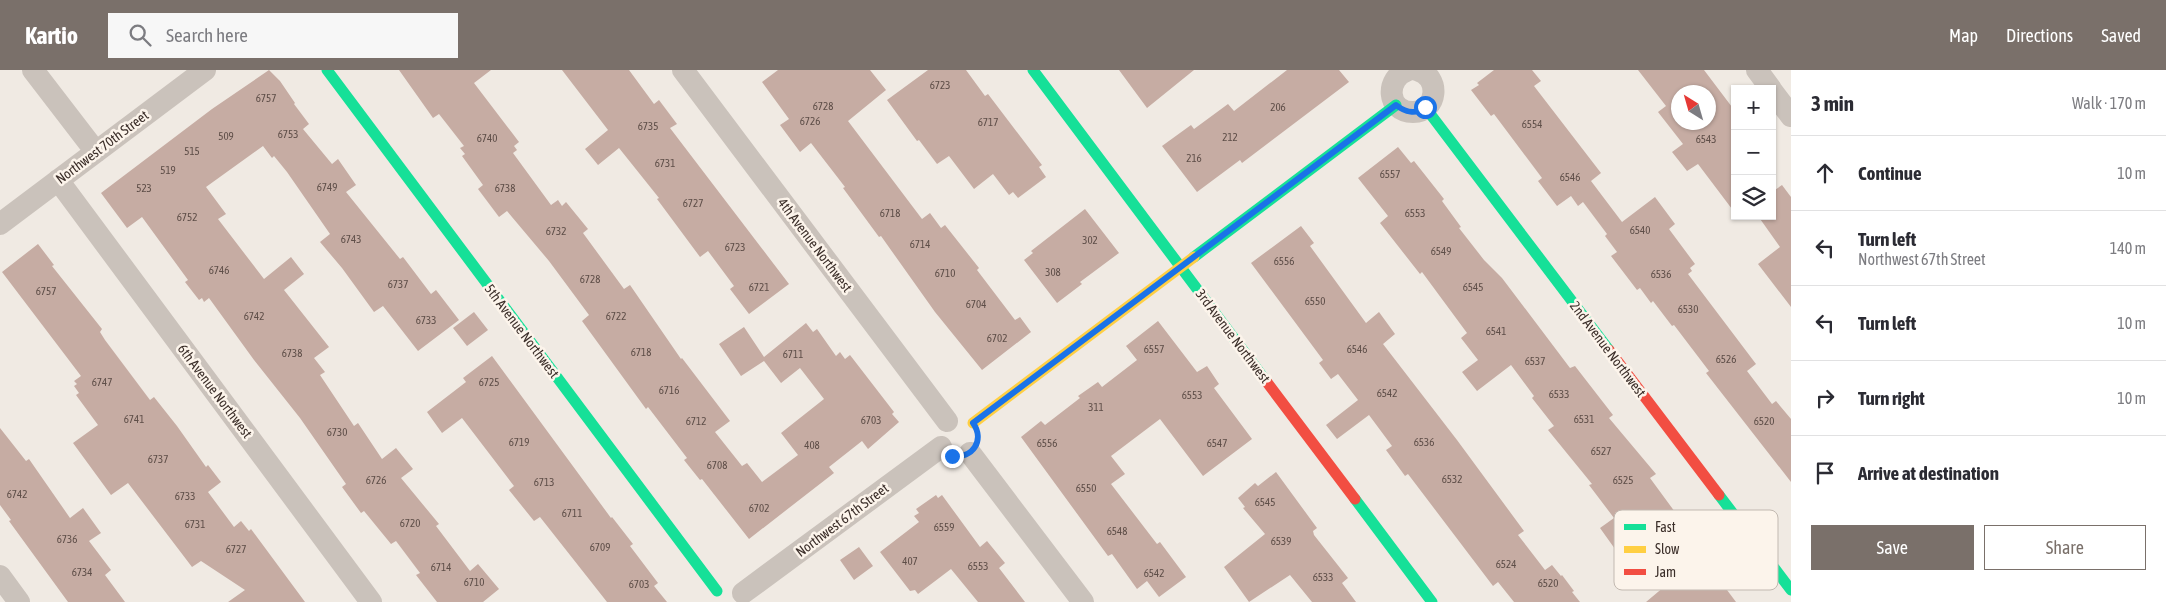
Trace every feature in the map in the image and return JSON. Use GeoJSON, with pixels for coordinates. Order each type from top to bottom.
{"type":"FeatureCollection","features":[{"type":"Feature","properties":{"kind":"street"},"geometry":{"type":"LineString","coordinates":[[33,70],[96,152]]}},
{"type":"Feature","properties":{"kind":"street","name":"Northwest 70th Street"},"geometry":{"type":"LineString","coordinates":[[0,224],[205,70]]}},
{"type":"Feature","properties":{"kind":"street","name":"5th Avenue Northwest"},"geometry":{"type":"LineString","coordinates":[[327,70],[713,597]]}},
{"type":"Feature","properties":{"kind":"street","name":"4th Avenue Northwest"},"geometry":{"type":"LineString","coordinates":[[684,70],[947,420]]}},
{"type":"Feature","properties":{"kind":"street","name":"3rd Avenue Northwest"},"geometry":{"type":"LineString","coordinates":[[1033,70],[1432,602]]}},
{"type":"Feature","properties":{"kind":"street"},"geometry":{"type":"LineString","coordinates":[[1757,70],[1768,85]]}},
{"type":"Feature","properties":{"kind":"street"},"geometry":{"type":"LineString","coordinates":[[1415,72],[1434,87],[1434,95],[1425,107],[1415,112],[1408,112],[1396,105],[1392,99],[1392,86],[1415,72]]}},
{"type":"Feature","properties":{"kind":"street"},"geometry":{"type":"LineString","coordinates":[[1776,96],[1791,116]]}},
{"type":"Feature","properties":{"kind":"street"},"geometry":{"type":"LineString","coordinates":[[973,423],[1396,105]]}},
{"type":"Feature","properties":{"kind":"street","name":"2nd Avenue Northwest"},"geometry":{"type":"LineString","coordinates":[[1425,107],[1730,510]]}},
{"type":"Feature","properties":{"kind":"street","name":"6th Avenue Northwest"},"geometry":{"type":"LineString","coordinates":[[58,180],[371,602]]}},
{"type":"Feature","properties":{"kind":"street"},"geometry":{"type":"LineString","coordinates":[[962,417],[973,423],[978,433],[978,440],[976,447],[970,453],[958,457],[952,456],[941,447],[939,433],[947,420],[962,417]]}},
{"type":"Feature","properties":{"kind":"street","name":"Northwest 67th Street"},"geometry":{"type":"LineString","coordinates":[[746,598],[941,447]]}},
{"type":"Feature","properties":{"kind":"street"},"geometry":{"type":"LineString","coordinates":[[970,453],[1083,602]]}},
{"type":"Feature","properties":{"kind":"street","name":"2nd Avenue Northwest"},"geometry":{"type":"LineString","coordinates":[[1778,573],[1791,590]]}},
{"type":"Feature","properties":{"kind":"street"},"geometry":{"type":"LineString","coordinates":[[0,576],[19,602]]}},
{"type":"Feature","properties":{"kind":"street"},"geometry":{"type":"LineString","coordinates":[[713,597],[727,587],[734,588],[746,598]]}},
{"type":"Feature","properties":{"kind":"building"},"geometry":{"type":"Polygon","coordinates":[[[269,70],[280,81],[309,124],[303,129],[332,164],[338,159],[356,185],[346,192],[400,259],[403,257],[431,294],[436,290],[459,320],[418,351],[383,306],[374,312],[342,268],[320,242],[330,234],[287,172],[274,156],[272,158],[263,146],[206,187],[226,214],[218,219],[264,279],[291,257],[304,274],[284,290],[329,347],[314,358],[325,372],[320,375],[354,426],[358,423],[382,459],[396,448],[413,469],[401,478],[439,524],[436,526],[470,571],[478,564],[499,589],[483,602],[437,602],[416,575],[420,573],[396,541],[391,544],[364,511],[361,513],[342,487],[346,484],[300,418],[254,360],[209,298],[204,302],[202,298],[199,300],[185,282],[188,280],[142,217],[127,228],[101,193],[212,109],[269,70]]]}},
{"type":"Feature","properties":{"kind":"building"},"geometry":{"type":"Polygon","coordinates":[[[399,70],[491,70],[474,83],[519,142],[514,146],[517,150],[513,153],[551,205],[558,200],[562,206],[566,202],[588,229],[583,233],[624,289],[630,285],[681,359],[730,421],[715,432],[742,466],[747,463],[762,482],[798,455],[781,433],[824,399],[800,368],[781,383],[764,361],[741,376],[719,344],[744,327],[764,357],[806,323],[813,332],[817,329],[836,356],[840,352],[845,359],[850,355],[894,412],[892,414],[899,422],[868,449],[862,441],[829,467],[834,473],[749,539],[702,479],[700,480],[684,460],[687,458],[648,407],[646,409],[582,321],[589,315],[549,261],[507,211],[499,217],[478,189],[483,185],[462,156],[465,154],[460,148],[464,146],[439,114],[433,118],[399,70]]]}},
{"type":"Feature","properties":{"kind":"building"},"geometry":{"type":"Polygon","coordinates":[[[562,70],[629,70],[654,104],[659,100],[677,124],[670,128],[789,284],[749,314],[730,289],[734,286],[708,251],[700,257],[657,199],[659,198],[619,148],[598,165],[585,149],[608,130],[562,70]]]}},
{"type":"Feature","properties":{"kind":"building"},"geometry":{"type":"Polygon","coordinates":[[[778,70],[870,70],[886,90],[848,121],[922,219],[930,213],[941,228],[945,225],[979,268],[977,270],[1015,320],[1020,317],[1031,332],[982,370],[935,312],[811,143],[800,152],[780,125],[789,119],[762,82],[778,70]]]}},
{"type":"Feature","properties":{"kind":"building"},"geometry":{"type":"Polygon","coordinates":[[[928,70],[966,70],[985,96],[988,94],[1042,165],[1039,167],[1046,177],[1018,198],[1013,192],[1009,195],[993,174],[974,189],[949,156],[937,164],[919,140],[917,141],[887,100],[928,70]]]}},
{"type":"Feature","properties":{"kind":"building"},"geometry":{"type":"Polygon","coordinates":[[[1119,70],[1194,70],[1147,108],[1119,70]]]}},
{"type":"Feature","properties":{"kind":"building"},"geometry":{"type":"Polygon","coordinates":[[[1287,70],[1339,70],[1349,82],[1242,163],[1240,160],[1197,192],[1162,146],[1191,125],[1194,129],[1228,104],[1234,111],[1287,70]]]}},
{"type":"Feature","properties":{"kind":"building"},"geometry":{"type":"Polygon","coordinates":[[[1494,70],[1532,70],[1541,81],[1534,86],[1601,173],[1591,181],[1622,222],[1655,197],[1675,224],[1669,229],[1695,264],[1690,268],[1692,271],[1688,274],[1756,364],[1747,371],[1772,404],[1776,401],[1791,419],[1791,482],[1706,373],[1709,371],[1674,325],[1672,326],[1653,301],[1651,303],[1640,288],[1637,290],[1611,256],[1617,252],[1605,236],[1607,234],[1583,202],[1578,206],[1571,196],[1557,206],[1538,181],[1542,178],[1494,114],[1491,116],[1471,90],[1494,70]]]}},
{"type":"Feature","properties":{"kind":"building"},"geometry":{"type":"Polygon","coordinates":[[[1638,70],[1704,70],[1715,85],[1671,85],[1671,129],[1658,112],[1666,106],[1638,70]]]}},
{"type":"Feature","properties":{"kind":"building"},"geometry":{"type":"Polygon","coordinates":[[[1716,86],[1731,106],[1731,208],[1698,164],[1687,171],[1672,152],[1683,144],[1672,130],[1716,130],[1716,86]]]}},
{"type":"Feature","properties":{"kind":"building"},"geometry":{"type":"Polygon","coordinates":[[[1398,147],[1411,163],[1414,161],[1444,199],[1442,201],[1461,227],[1459,228],[1484,260],[1502,278],[1570,368],[1575,366],[1613,415],[1609,418],[1656,474],[1650,478],[1673,510],[1614,510],[1614,518],[1589,485],[1592,484],[1548,430],[1554,426],[1532,398],[1534,396],[1511,365],[1477,391],[1462,372],[1478,360],[1461,338],[1467,333],[1422,272],[1420,274],[1380,223],[1388,216],[1358,178],[1398,147]]]}},
{"type":"Feature","properties":{"kind":"building"},"geometry":{"type":"Polygon","coordinates":[[[1782,185],[1791,197],[1791,307],[1758,264],[1780,247],[1761,220],[1776,220],[1776,189],[1782,185]]]}},
{"type":"Feature","properties":{"kind":"building"},"geometry":{"type":"Polygon","coordinates":[[[1085,209],[1119,253],[1080,282],[1082,284],[1057,303],[1024,260],[1033,253],[1031,251],[1085,209]]]}},
{"type":"Feature","properties":{"kind":"building"},"geometry":{"type":"Polygon","coordinates":[[[1301,226],[1314,243],[1310,246],[1366,323],[1379,312],[1395,334],[1383,344],[1524,531],[1518,535],[1545,570],[1552,565],[1562,575],[1580,602],[1514,602],[1498,582],[1493,586],[1408,474],[1405,476],[1386,450],[1392,446],[1369,415],[1337,439],[1326,425],[1358,400],[1338,374],[1331,379],[1319,363],[1323,360],[1251,263],[1301,226]]]}},
{"type":"Feature","properties":{"kind":"building"},"geometry":{"type":"Polygon","coordinates":[[[38,244],[54,265],[52,266],[102,329],[100,332],[105,340],[150,400],[154,397],[206,467],[208,465],[221,482],[208,492],[234,527],[241,521],[249,531],[251,529],[305,602],[228,602],[245,590],[201,561],[192,567],[128,483],[111,495],[73,443],[98,425],[76,395],[79,393],[74,386],[77,384],[74,381],[81,376],[2,272],[38,244]]]}},
{"type":"Feature","properties":{"kind":"building"},"geometry":{"type":"Polygon","coordinates":[[[474,312],[488,330],[467,346],[453,328],[474,312]]]}},
{"type":"Feature","properties":{"kind":"building"},"geometry":{"type":"Polygon","coordinates":[[[1158,321],[1197,372],[1207,366],[1219,384],[1214,388],[1252,439],[1203,476],[1160,419],[1111,456],[1125,474],[1111,484],[1157,544],[1160,542],[1186,577],[1159,597],[1147,581],[1137,589],[1112,554],[1108,556],[1021,437],[1041,421],[1045,425],[1080,398],[1078,396],[1098,382],[1102,387],[1137,360],[1126,346],[1158,321]]]}},
{"type":"Feature","properties":{"kind":"building"},"geometry":{"type":"Polygon","coordinates":[[[492,356],[611,518],[633,544],[630,546],[658,583],[654,586],[667,602],[607,602],[540,517],[534,521],[509,490],[514,486],[462,418],[442,433],[427,412],[466,382],[463,378],[492,356]]]}},
{"type":"Feature","properties":{"kind":"building"},"geometry":{"type":"Polygon","coordinates":[[[0,428],[26,461],[29,459],[70,518],[83,508],[101,533],[89,541],[111,570],[105,575],[125,602],[68,602],[9,521],[11,520],[0,505],[0,428]]]}},
{"type":"Feature","properties":{"kind":"building"},"geometry":{"type":"Polygon","coordinates":[[[1276,472],[1317,528],[1313,531],[1314,535],[1348,578],[1342,583],[1356,602],[1312,602],[1290,575],[1249,602],[1224,567],[1265,534],[1243,508],[1245,507],[1238,498],[1255,483],[1258,486],[1276,472]]]}},
{"type":"Feature","properties":{"kind":"building"},"geometry":{"type":"Polygon","coordinates":[[[936,495],[938,498],[942,495],[980,547],[987,541],[1005,563],[999,568],[1025,602],[978,602],[951,569],[918,594],[915,590],[910,591],[880,552],[919,522],[914,516],[919,513],[916,509],[936,495]]]}},
{"type":"Feature","properties":{"kind":"building"},"geometry":{"type":"Polygon","coordinates":[[[1614,518],[1614,548],[1600,528],[1614,518]]]}},
{"type":"Feature","properties":{"kind":"building"},"geometry":{"type":"Polygon","coordinates":[[[859,547],[873,566],[854,580],[840,560],[859,547]]]}},
{"type":"Feature","properties":{"kind":"building"},"geometry":{"type":"Polygon","coordinates":[[[1660,590],[1727,590],[1736,602],[1646,602],[1660,590]]]}},
{"type":"Feature","properties":{"kind":"traffic: fast"},"geometry":{"type":"LineString","coordinates":[[327,70],[717,591]]}},
{"type":"Feature","properties":{"kind":"traffic: fast"},"geometry":{"type":"LineString","coordinates":[[1033,70],[1266,381]]}},
{"type":"Feature","properties":{"kind":"traffic: fast"},"geometry":{"type":"LineString","coordinates":[[1194,257],[1396,105]]}},
{"type":"Feature","properties":{"kind":"traffic: fast"},"geometry":{"type":"LineString","coordinates":[[1425,107],[1609,350]]}},
{"type":"Feature","properties":{"kind":"traffic: fast"},"geometry":{"type":"LineString","coordinates":[[1719,495],[1730,510]]}},
{"type":"Feature","properties":{"kind":"traffic: fast"},"geometry":{"type":"LineString","coordinates":[[1355,499],[1432,602]]}},
{"type":"Feature","properties":{"kind":"traffic: fast"},"geometry":{"type":"LineString","coordinates":[[1778,573],[1791,590]]}},
{"type":"Feature","properties":{"kind":"traffic: slow"},"geometry":{"type":"LineString","coordinates":[[973,423],[1194,257]]}},
{"type":"Feature","properties":{"kind":"traffic: jam"},"geometry":{"type":"LineString","coordinates":[[1609,350],[1719,495]]}},
{"type":"Feature","properties":{"kind":"traffic: jam"},"geometry":{"type":"LineString","coordinates":[[1266,381],[1355,499]]}},
{"type":"Feature","properties":{"kind":"route"},"geometry":{"type":"LineString","coordinates":[[952,456],[964,456],[976,447],[978,433],[973,423],[1396,105],[1408,112],[1415,112],[1425,107]]}}]}
